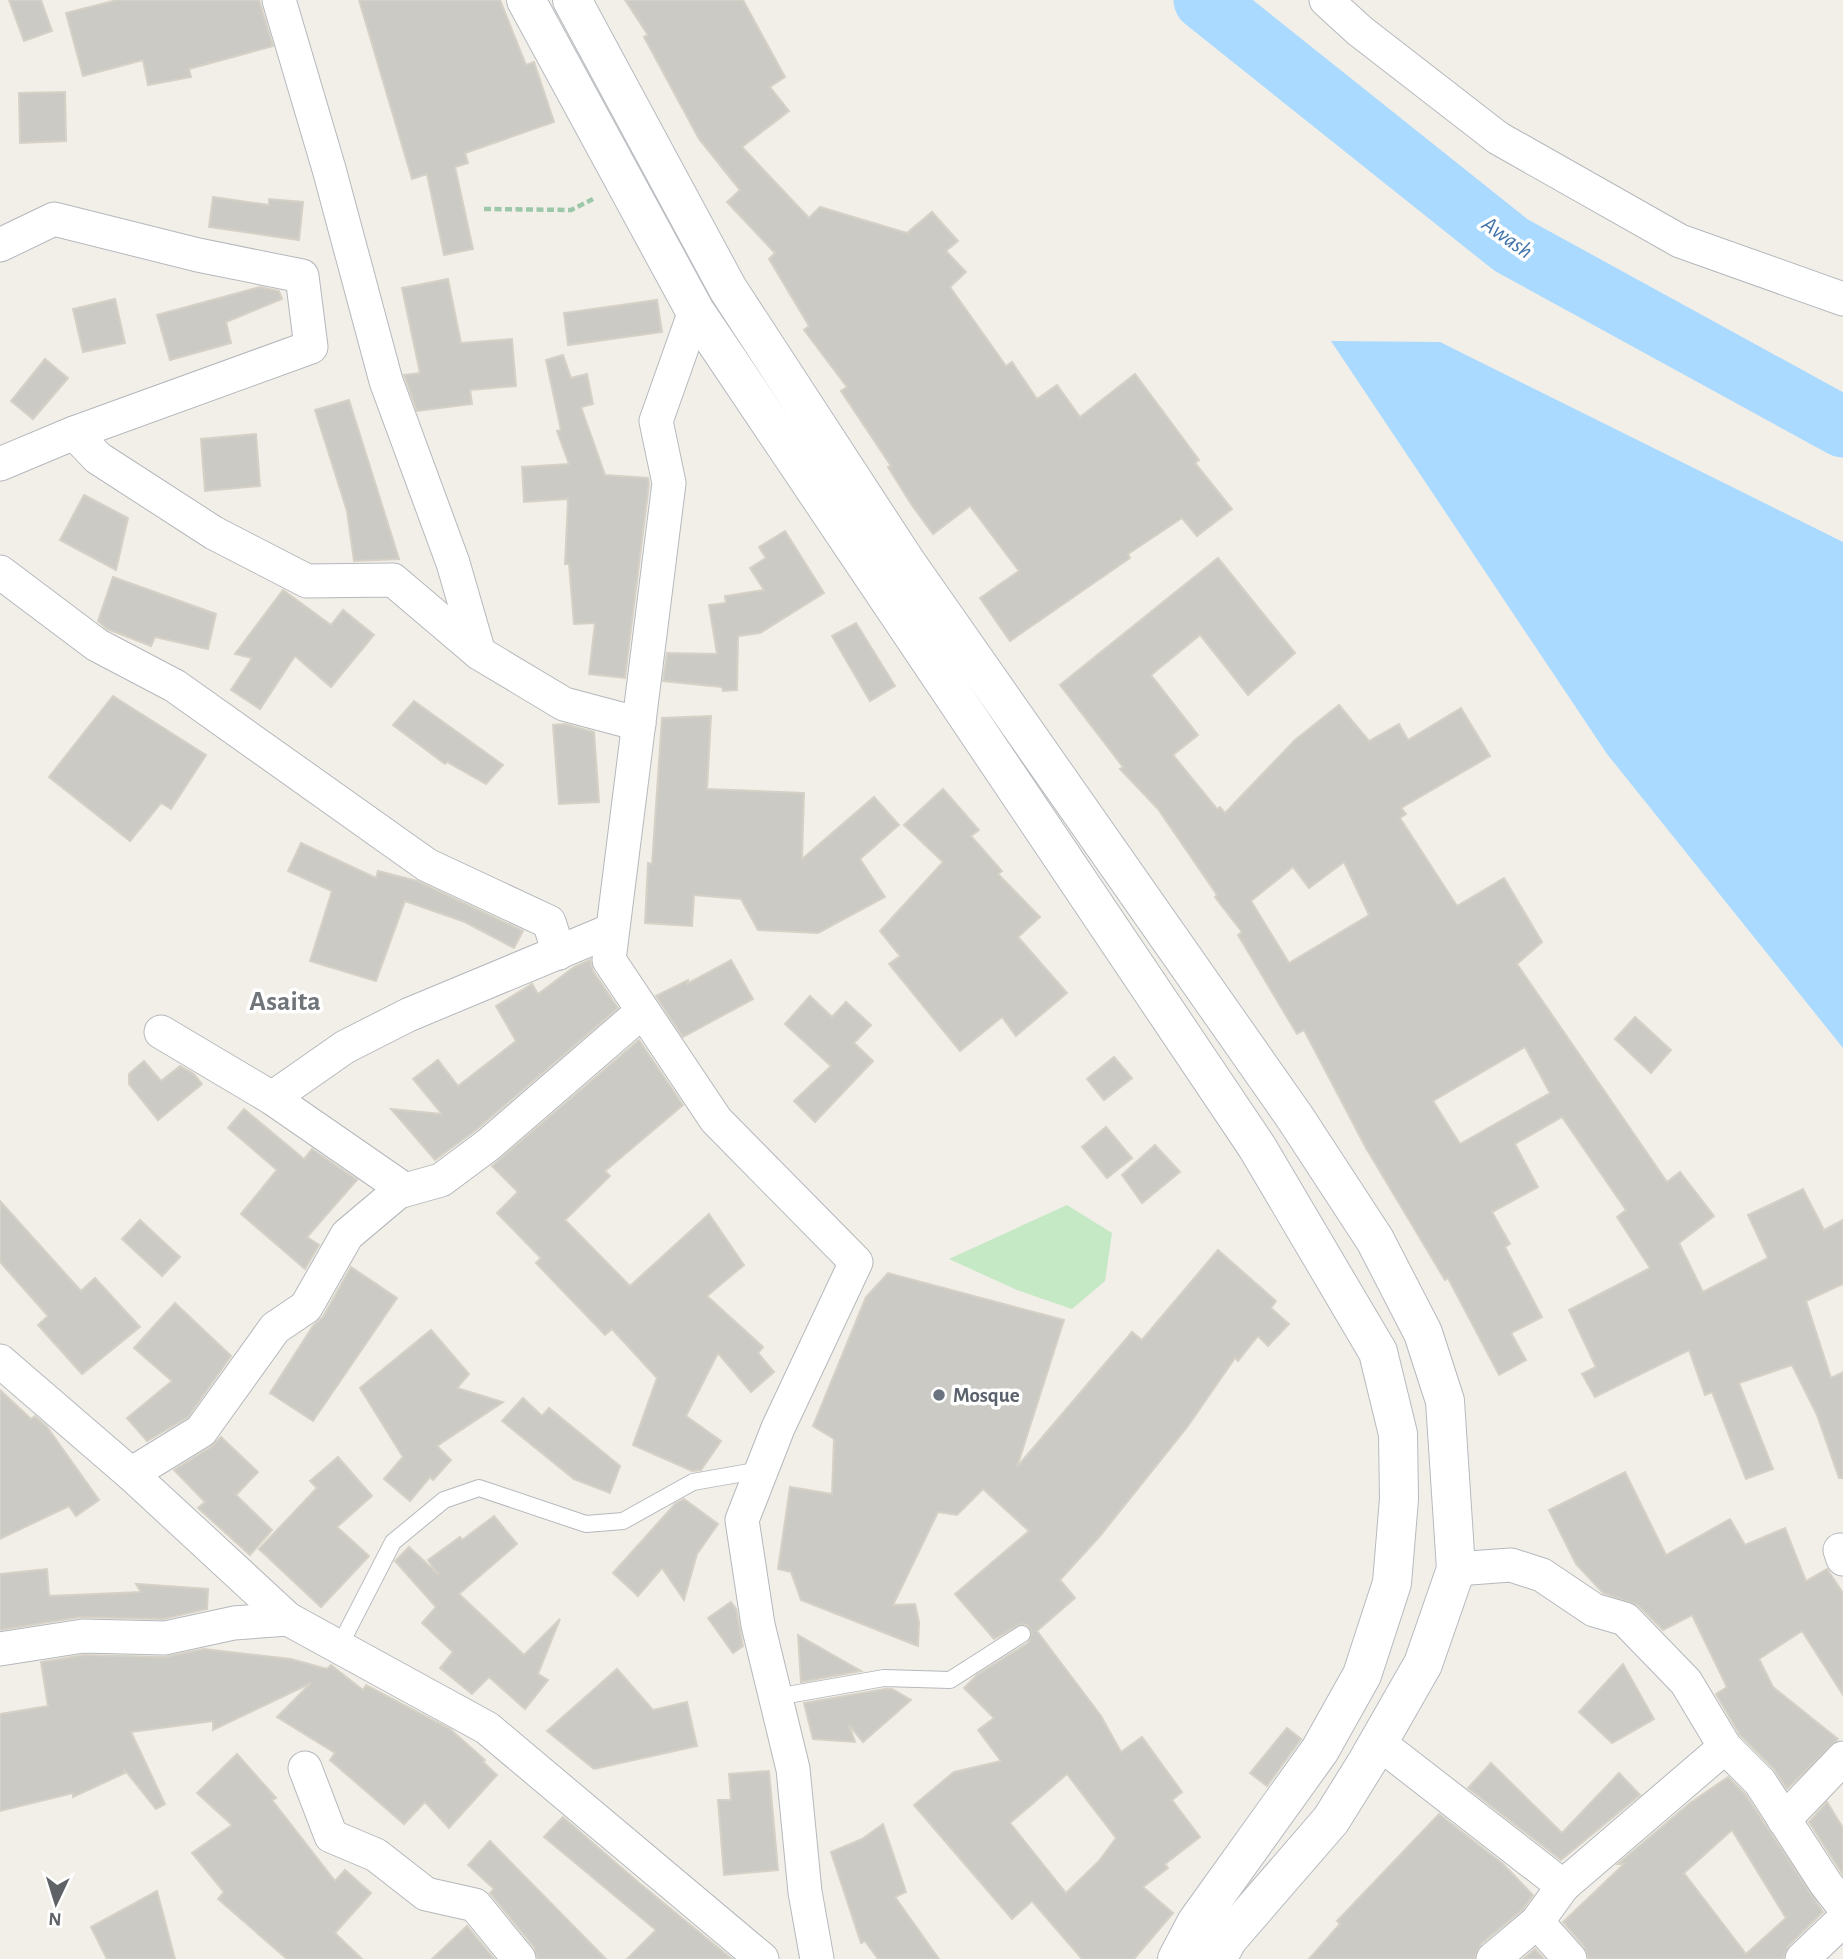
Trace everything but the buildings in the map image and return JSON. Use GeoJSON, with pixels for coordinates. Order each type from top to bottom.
{"type":"FeatureCollection","features":[{"type":"Feature","properties":{"kind":"main road"},"geometry":{"type":"LineString","coordinates":[[526,0],[695,311],[1257,1147],[1378,1352],[1398,1434],[1399,1499],[1392,1583],[1362,1675],[1320,1750],[1196,1923],[1177,1959]]}},
{"type":"Feature","properties":{"kind":"main road"},"geometry":{"type":"LineString","coordinates":[[572,0],[728,289],[906,562],[1296,1119],[1375,1240],[1423,1333],[1445,1401],[1456,1569],[1423,1664],[1379,1742],[1331,1820],[1228,1939],[1217,1959]]}},
{"type":"Feature","properties":{"kind":"main road"},"geometry":{"type":"LineString","coordinates":[[695,311],[728,289]]}},
{"type":"Feature","properties":{"kind":"main road"},"geometry":{"type":"LineString","coordinates":[[1257,1147],[1296,1119]]}},
{"type":"Feature","properties":{"kind":"street"},"geometry":{"type":"LineString","coordinates":[[279,0],[330,169],[386,381],[453,563],[480,653]]}},
{"type":"Feature","properties":{"kind":"street"},"geometry":{"type":"LineString","coordinates":[[1326,0],[1360,31],[1498,138],[1680,241],[1843,299]]}},
{"type":"Feature","properties":{"kind":"street"},"geometry":{"type":"LineString","coordinates":[[0,245],[54,219],[198,255],[302,276],[311,347],[74,433],[0,464]]}},
{"type":"Feature","properties":{"kind":"street"},"geometry":{"type":"LineString","coordinates":[[695,311],[656,421],[670,483],[609,960],[716,1120],[856,1262],[741,1520],[758,1625],[793,1769],[806,1892],[817,1959]]}},
{"type":"Feature","properties":{"kind":"street"},"geometry":{"type":"LineString","coordinates":[[74,433],[98,458],[214,533],[307,581],[393,580],[480,653],[564,704],[639,724]]}},
{"type":"Feature","properties":{"kind":"street"},"geometry":{"type":"LineString","coordinates":[[0,572],[97,645],[175,686],[427,865],[549,922],[559,953]]}},
{"type":"Feature","properties":{"kind":"street"},"geometry":{"type":"LineString","coordinates":[[272,1098],[345,1047],[408,1015],[612,930]]}},
{"type":"Feature","properties":{"kind":"street"},"geometry":{"type":"LineString","coordinates":[[131,1474],[201,1431],[275,1328],[306,1307],[347,1235],[398,1192],[442,1180],[488,1145],[643,1011]]}},
{"type":"Feature","properties":{"kind":"street"},"geometry":{"type":"LineString","coordinates":[[161,1032],[272,1098],[405,1190]]}},
{"type":"Feature","properties":{"kind":"street"},"geometry":{"type":"LineString","coordinates":[[0,1361],[131,1474],[288,1619],[487,1728],[762,1959]]}},
{"type":"Feature","properties":{"kind":"street"},"geometry":{"type":"LineString","coordinates":[[1456,1569],[1511,1565],[1542,1575],[1594,1610],[1625,1619],[1686,1682],[1725,1747],[1760,1782],[1843,1906]]}},
{"type":"Feature","properties":{"kind":"street"},"geometry":{"type":"LineString","coordinates":[[0,1649],[83,1636],[165,1638],[234,1623],[288,1619]]}},
{"type":"Feature","properties":{"kind":"street"},"geometry":{"type":"LineString","coordinates":[[1379,1742],[1563,1886]]}},
{"type":"Feature","properties":{"kind":"street"},"geometry":{"type":"LineString","coordinates":[[1493,1959],[1536,1922],[1563,1886],[1725,1747]]}},
{"type":"Feature","properties":{"kind":"street"},"geometry":{"type":"LineString","coordinates":[[1784,1819],[1843,1758]]}},
{"type":"Feature","properties":{"kind":"street"},"geometry":{"type":"LineString","coordinates":[[305,1768],[331,1836],[376,1855],[426,1895],[475,1905],[519,1959]]}},
{"type":"Feature","properties":{"kind":"street"},"geometry":{"type":"LineString","coordinates":[[1802,1959],[1843,1920]]}},
{"type":"Feature","properties":{"kind":"street"},"geometry":{"type":"LineString","coordinates":[[1536,1922],[1570,1959]]}},
{"type":"Feature","properties":{"kind":"lane"},"geometry":{"type":"LineString","coordinates":[[339,1647],[393,1542],[444,1500],[478,1488],[586,1524],[622,1521],[693,1482],[761,1471]]}},
{"type":"Feature","properties":{"kind":"lane"},"geometry":{"type":"LineString","coordinates":[[775,1698],[884,1678],[950,1680],[1022,1634]]}},
{"type":"Feature","properties":{"kind":"path"},"geometry":{"type":"LineString","coordinates":[[484,209],[571,210],[626,183]]}},
{"type":"Feature","properties":{"kind":"green space"},"geometry":{"type":"Polygon","coordinates":[[[1067,1205],[1112,1233],[1105,1281],[1072,1309],[1017,1290],[949,1259],[1067,1205]]]}},
{"type":"Feature","properties":{"kind":"water"},"geometry":{"type":"Polygon","coordinates":[[[1331,341],[1440,342],[1843,542],[1843,1048],[1607,754],[1331,341]]]}},
{"type":"Feature","properties":{"kind":"waterway","name":"Awash"},"geometry":{"type":"LineString","coordinates":[[1204,0],[1511,245],[1843,427]]}},
{"type":"Feature","properties":{"kind":"place","name":"Mosque"},"geometry":{"type":"Point","coordinates":[939,1395]}},
{"type":"Feature","properties":{"kind":"district","name":"Asaita"},"geometry":{"type":"Point","coordinates":[285,1002]}}]}
